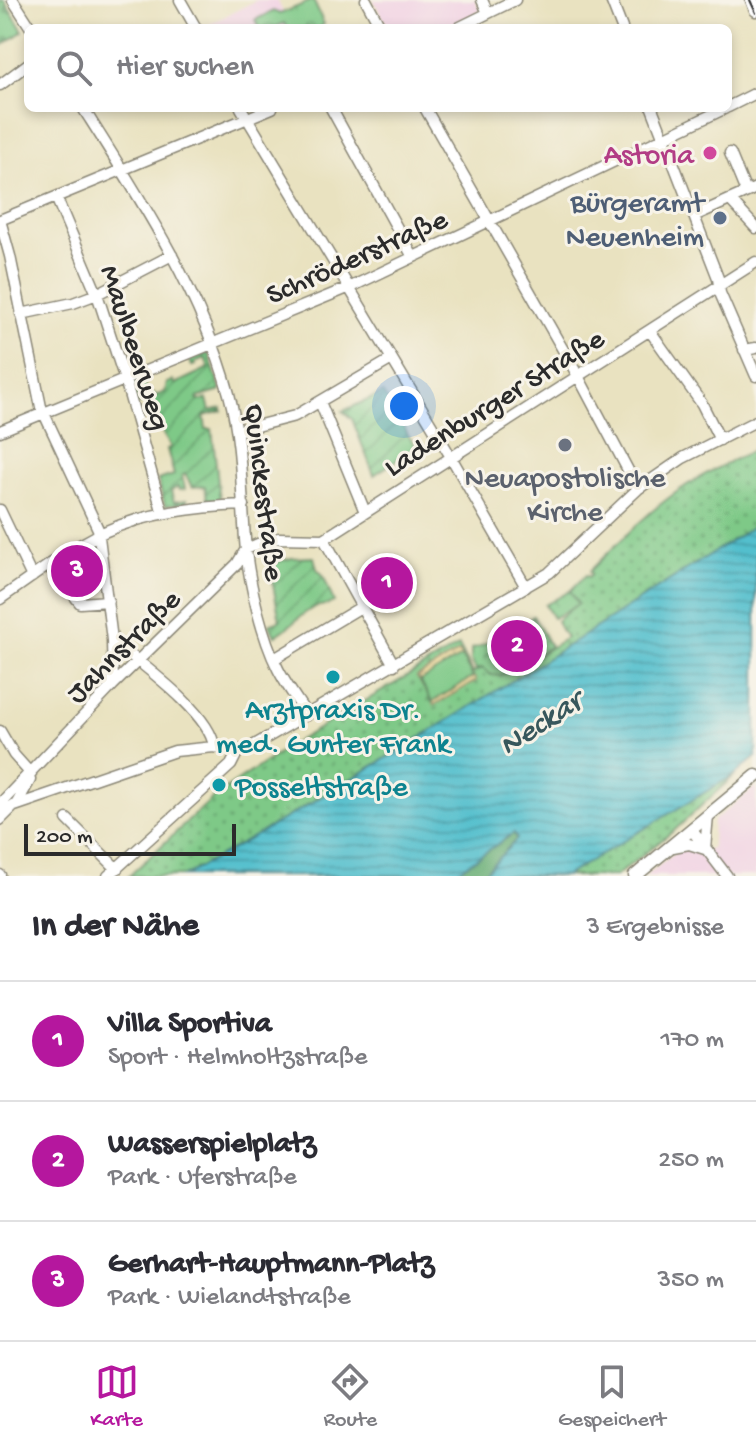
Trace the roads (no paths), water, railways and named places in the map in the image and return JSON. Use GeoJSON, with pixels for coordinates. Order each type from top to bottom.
{"type":"FeatureCollection","features":[{"type":"Feature","properties":{"kind":"main road"},"geometry":{"type":"LineString","coordinates":[[635,876],[756,776]]}},
{"type":"Feature","properties":{"kind":"street"},"geometry":{"type":"LineString","coordinates":[[180,0],[194,24]]}},
{"type":"Feature","properties":{"kind":"street"},"geometry":{"type":"LineString","coordinates":[[366,0],[379,24]]}},
{"type":"Feature","properties":{"kind":"street"},"geometry":{"type":"LineString","coordinates":[[482,0],[488,13]]}},
{"type":"Feature","properties":{"kind":"street"},"geometry":{"type":"LineString","coordinates":[[466,24],[515,0]]}},
{"type":"Feature","properties":{"kind":"street"},"geometry":{"type":"LineString","coordinates":[[611,0],[620,24]]}},
{"type":"Feature","properties":{"kind":"street"},"geometry":{"type":"LineString","coordinates":[[15,1],[29,24]]}},
{"type":"Feature","properties":{"kind":"street"},"geometry":{"type":"LineString","coordinates":[[0,85],[24,67]]}},
{"type":"Feature","properties":{"kind":"street","name":"Schröderstraße"},"geometry":{"type":"LineString","coordinates":[[732,105],[756,93]]}},
{"type":"Feature","properties":{"kind":"street","name":"Quinckestraße"},"geometry":{"type":"LineString","coordinates":[[85,112],[172,255],[225,379],[237,431],[246,549],[254,591],[274,659],[307,715]]}},
{"type":"Feature","properties":{"kind":"street"},"geometry":{"type":"LineString","coordinates":[[243,112],[526,587]]}},
{"type":"Feature","properties":{"kind":"street"},"geometry":{"type":"LineString","coordinates":[[113,685],[112,640],[99,535],[43,412],[0,220],[249,122],[265,112]]}},
{"type":"Feature","properties":{"kind":"street"},"geometry":{"type":"LineString","coordinates":[[333,112],[413,257]]}},
{"type":"Feature","properties":{"kind":"street"},"geometry":{"type":"LineString","coordinates":[[427,112],[578,376],[638,489]]}},
{"type":"Feature","properties":{"kind":"street"},"geometry":{"type":"LineString","coordinates":[[654,112],[718,278],[718,286],[756,376]]}},
{"type":"Feature","properties":{"kind":"street","name":"Schröderstraße"},"geometry":{"type":"LineString","coordinates":[[0,431],[350,290],[718,112]]}},
{"type":"Feature","properties":{"kind":"street"},"geometry":{"type":"LineString","coordinates":[[694,216],[751,190],[730,153]]}},
{"type":"Feature","properties":{"kind":"street","name":"Maulbeerweg"},"geometry":{"type":"LineString","coordinates":[[56,197],[97,294],[163,514]]}},
{"type":"Feature","properties":{"kind":"street"},"geometry":{"type":"LineString","coordinates":[[730,200],[756,228]]}},
{"type":"Feature","properties":{"kind":"street"},"geometry":{"type":"LineString","coordinates":[[21,314],[73,303],[97,294],[172,255]]}},
{"type":"Feature","properties":{"kind":"street","name":"Ladenburger Straße"},"geometry":{"type":"LineString","coordinates":[[324,539],[756,262]]}},
{"type":"Feature","properties":{"kind":"street"},"geometry":{"type":"LineString","coordinates":[[650,331],[702,404],[720,440]]}},
{"type":"Feature","properties":{"kind":"street"},"geometry":{"type":"LineString","coordinates":[[744,350],[756,348]]}},
{"type":"Feature","properties":{"kind":"street"},"geometry":{"type":"LineString","coordinates":[[237,431],[287,420],[392,359]]}},
{"type":"Feature","properties":{"kind":"street"},"geometry":{"type":"LineString","coordinates":[[320,402],[365,512]]}},
{"type":"Feature","properties":{"kind":"street"},"geometry":{"type":"LineString","coordinates":[[214,747],[238,751],[261,740],[526,587],[554,569],[638,489],[683,458],[756,421]]}},
{"type":"Feature","properties":{"kind":"street"},"geometry":{"type":"LineString","coordinates":[[0,599],[99,535],[163,514],[244,505]]}},
{"type":"Feature","properties":{"kind":"street"},"geometry":{"type":"LineString","coordinates":[[0,510],[32,577]]}},
{"type":"Feature","properties":{"kind":"street"},"geometry":{"type":"LineString","coordinates":[[246,549],[279,538],[324,539],[394,665]]}},
{"type":"Feature","properties":{"kind":"street","name":"Jahnstraße"},"geometry":{"type":"LineString","coordinates":[[0,804],[113,685],[237,564],[246,549]]}},
{"type":"Feature","properties":{"kind":"street"},"geometry":{"type":"LineString","coordinates":[[50,564],[80,603],[108,601]]}},
{"type":"Feature","properties":{"kind":"street"},"geometry":{"type":"LineString","coordinates":[[274,659],[361,607]]}},
{"type":"Feature","properties":{"kind":"street"},"geometry":{"type":"LineString","coordinates":[[112,640],[208,726],[214,747]]}},
{"type":"Feature","properties":{"kind":"street"},"geometry":{"type":"LineString","coordinates":[[0,731],[14,755],[31,774]]}},
{"type":"Feature","properties":{"kind":"street"},"geometry":{"type":"LineString","coordinates":[[1,816],[45,797],[175,751],[261,740]]}},
{"type":"Feature","properties":{"kind":"street"},"geometry":{"type":"LineString","coordinates":[[67,819],[112,873],[231,765],[238,751]]}},
{"type":"Feature","properties":{"kind":"street","name":"Jahnstraße"},"geometry":{"type":"LineString","coordinates":[[14,805],[31,774]]}},
{"type":"Feature","properties":{"kind":"street"},"geometry":{"type":"LineString","coordinates":[[1,816],[14,805],[45,797]]}},
{"type":"Feature","properties":{"kind":"street"},"geometry":{"type":"LineString","coordinates":[[705,849],[708,815]]}},
{"type":"Feature","properties":{"kind":"street"},"geometry":{"type":"LineString","coordinates":[[691,829],[727,876]]}},
{"type":"Feature","properties":{"kind":"street"},"geometry":{"type":"LineString","coordinates":[[668,849],[689,844],[705,849]]}},
{"type":"Feature","properties":{"kind":"water","name":"Neckar"},"geometry":{"type":"Polygon","coordinates":[[[756,525],[756,757],[737,773],[565,876],[481,876],[517,839],[514,833],[450,876],[184,876],[402,749],[756,525]]]}},
{"type":"Feature","properties":{"kind":"tram line"},"geometry":{"type":"LineString","coordinates":[[750,0],[756,13]]}},
{"type":"Feature","properties":{"kind":"place","name":"Astoria"},"geometry":{"type":"Point","coordinates":[710,153]}},
{"type":"Feature","properties":{"kind":"place","name":"Bürgeramt Neuenheim"},"geometry":{"type":"Point","coordinates":[720,218]}},
{"type":"Feature","properties":{"kind":"place","name":"Neuapostolische Kirche"},"geometry":{"type":"Point","coordinates":[565,445]}},
{"type":"Feature","properties":{"kind":"place","name":"Gerhart-Hauptmann-Platz"},"geometry":{"type":"Point","coordinates":[77,571]}},
{"type":"Feature","properties":{"kind":"place","name":"Villa Sportiva"},"geometry":{"type":"Point","coordinates":[387,583]}},
{"type":"Feature","properties":{"kind":"place","name":"Wasserspielplatz"},"geometry":{"type":"Point","coordinates":[517,646]}},
{"type":"Feature","properties":{"kind":"place","name":"Arztpraxis Dr. med. Gunter Frank"},"geometry":{"type":"Point","coordinates":[333,677]}},
{"type":"Feature","properties":{"kind":"place","name":"Posseltstraße"},"geometry":{"type":"Point","coordinates":[219,785]}}]}
